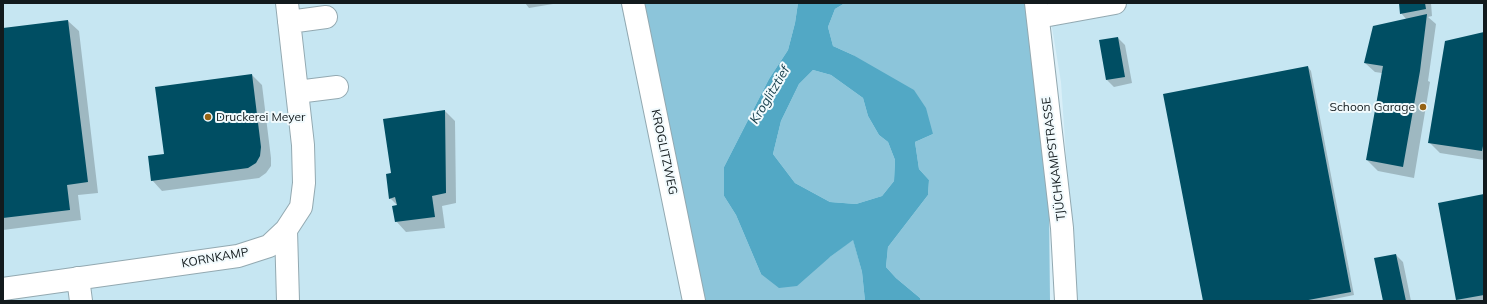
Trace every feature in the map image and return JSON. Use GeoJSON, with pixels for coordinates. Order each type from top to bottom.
{"type":"FeatureCollection","features":[{"type":"Feature","properties":{"kind":"street","name":"KROGLITZWEG"},"geometry":{"type":"LineString","coordinates":[[633,3],[694,301]]}},
{"type":"Feature","properties":{"kind":"street","name":"TJÜCHKAMPSTRASSE"},"geometry":{"type":"LineString","coordinates":[[1066,301],[1062,228],[1037,10],[1115,3]]}},
{"type":"Feature","properties":{"kind":"street"},"geometry":{"type":"LineString","coordinates":[[288,12],[326,17]]}},
{"type":"Feature","properties":{"kind":"street","name":"KORNKAMP"},"geometry":{"type":"LineString","coordinates":[[3,289],[238,256],[269,246],[286,230],[300,207],[304,183],[303,145],[288,12]]}},
{"type":"Feature","properties":{"kind":"street"},"geometry":{"type":"LineString","coordinates":[[297,92],[337,86]]}},
{"type":"Feature","properties":{"kind":"street"},"geometry":{"type":"LineString","coordinates":[[286,230],[288,301]]}},
{"type":"Feature","properties":{"kind":"street"},"geometry":{"type":"LineString","coordinates":[[78,278],[82,301]]}},
{"type":"Feature","properties":{"kind":"shaded area"},"geometry":{"type":"Polygon","coordinates":[[[3,3],[633,3],[695,301],[3,301],[3,3]]]}},
{"type":"Feature","properties":{"kind":"shaded area"},"geometry":{"type":"Polygon","coordinates":[[[621,3],[798,3],[795,23],[788,50],[769,79],[724,167],[724,196],[736,215],[761,274],[830,257],[853,239],[862,272],[865,301],[683,301],[621,3]]]}},
{"type":"Feature","properties":{"kind":"shaded area"},"geometry":{"type":"Polygon","coordinates":[[[845,3],[1026,3],[1049,205],[1050,301],[921,301],[920,298],[896,278],[886,267],[888,247],[928,195],[929,180],[919,169],[915,142],[933,134],[853,55],[833,46],[828,27],[835,9],[845,3]]]}},
{"type":"Feature","properties":{"kind":"shaded area"},"geometry":{"type":"Polygon","coordinates":[[[1048,3],[1484,3],[1484,301],[1076,301],[1061,82],[1048,3]]]}},
{"type":"Feature","properties":{"kind":"shaded area"},"geometry":{"type":"Polygon","coordinates":[[[813,70],[831,75],[863,98],[868,116],[879,135],[888,142],[895,160],[894,181],[882,196],[856,204],[830,202],[795,183],[773,154],[781,121],[799,84],[813,70]]]}},
{"type":"Feature","properties":{"kind":"water","name":"Kroglitztief"},"geometry":{"type":"Polygon","coordinates":[[[798,3],[845,3],[835,9],[828,27],[833,46],[853,55],[914,90],[926,108],[933,134],[915,142],[919,169],[929,180],[928,195],[888,247],[886,267],[896,278],[920,298],[921,301],[865,301],[862,272],[853,240],[830,257],[797,286],[779,288],[761,274],[736,215],[724,196],[724,167],[769,79],[788,50],[795,23],[798,3]],[[813,70],[799,84],[781,121],[773,154],[795,183],[830,202],[856,204],[882,196],[894,181],[895,160],[888,142],[879,135],[868,116],[863,98],[831,75],[813,70]]]}},
{"type":"Feature","properties":{"kind":"building"},"geometry":{"type":"Polygon","coordinates":[[[1399,3],[1425,3],[1426,9],[1400,14],[1399,3]]]}},
{"type":"Feature","properties":{"kind":"building"},"geometry":{"type":"Polygon","coordinates":[[[1427,14],[1420,71],[1403,167],[1366,160],[1383,66],[1364,63],[1373,26],[1427,14]]]}},
{"type":"Feature","properties":{"kind":"building"},"geometry":{"type":"Polygon","coordinates":[[[68,20],[88,182],[67,185],[70,210],[3,218],[3,28],[68,20]]]}},
{"type":"Feature","properties":{"kind":"building"},"geometry":{"type":"Polygon","coordinates":[[[1484,32],[1484,141],[1482,151],[1428,143],[1445,41],[1484,32]]]}},
{"type":"Feature","properties":{"kind":"building"},"geometry":{"type":"Polygon","coordinates":[[[1118,37],[1125,77],[1106,80],[1099,40],[1118,37]]]}},
{"type":"Feature","properties":{"kind":"building"},"geometry":{"type":"Polygon","coordinates":[[[1308,66],[1351,292],[1303,301],[1203,301],[1163,94],[1308,66]]]}},
{"type":"Feature","properties":{"kind":"building","name":"Druckerei Meyer"},"geometry":{"type":"Polygon","coordinates":[[[252,74],[261,147],[260,156],[256,163],[248,168],[151,181],[148,156],[164,154],[155,87],[252,74]]]}},
{"type":"Feature","properties":{"kind":"building"},"geometry":{"type":"Polygon","coordinates":[[[445,110],[446,193],[432,196],[435,217],[395,222],[392,206],[397,205],[395,197],[389,199],[386,174],[391,173],[383,119],[445,110]]]}},
{"type":"Feature","properties":{"kind":"building"},"geometry":{"type":"Polygon","coordinates":[[[1484,194],[1484,295],[1456,300],[1438,203],[1484,194]]]}},
{"type":"Feature","properties":{"kind":"building"},"geometry":{"type":"Polygon","coordinates":[[[1396,254],[1406,301],[1383,301],[1374,258],[1396,254]]]}},
{"type":"Feature","properties":{"kind":"place","name":"Schoon Garage"},"geometry":{"type":"Point","coordinates":[1423,107]}},
{"type":"Feature","properties":{"kind":"place","name":"Druckerei Meyer"},"geometry":{"type":"Point","coordinates":[208,117]}}]}
